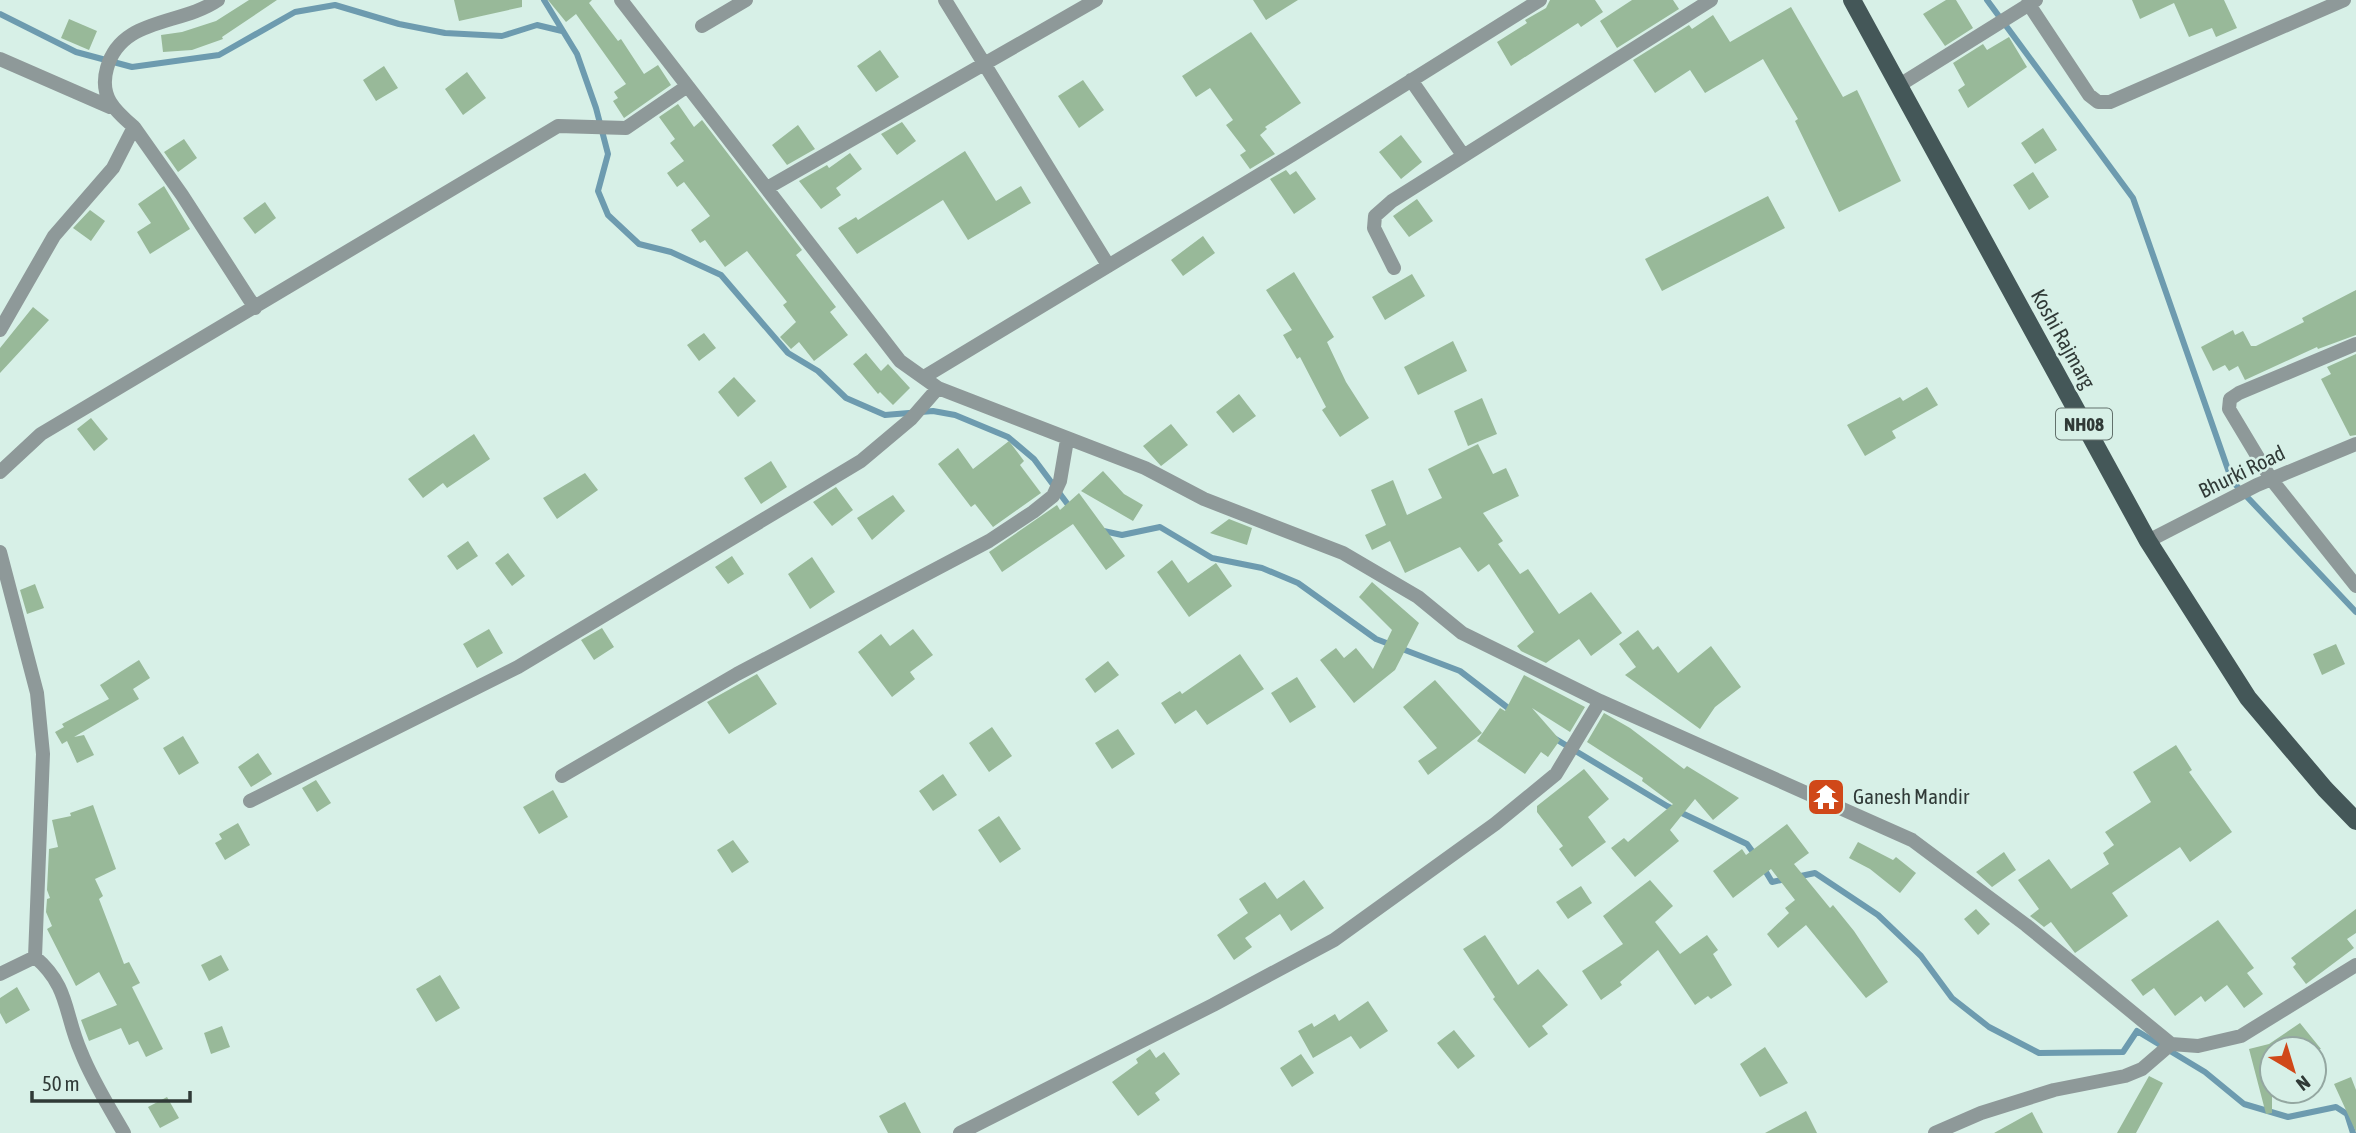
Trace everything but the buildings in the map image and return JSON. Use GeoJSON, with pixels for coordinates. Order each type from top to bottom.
{"type":"FeatureCollection","features":[{"type":"Feature","properties":{"kind":"main road","name":"Koshi Rajmarg"},"geometry":{"type":"LineString","coordinates":[[1852,0],[2148,541],[2248,698],[2325,789],[2356,821]]}},
{"type":"Feature","properties":{"kind":"street"},"geometry":{"type":"LineString","coordinates":[[110,107],[104,89],[105,73],[111,54],[119,41],[133,32],[218,0]]}},
{"type":"Feature","properties":{"kind":"street"},"geometry":{"type":"LineString","coordinates":[[621,0],[900,361],[938,388],[1145,468],[1204,499],[1343,553],[1418,597],[1462,634],[1600,701],[1912,840],[2026,925],[2169,1045],[2198,1046],[2241,1036],[2356,965]]}},
{"type":"Feature","properties":{"kind":"street"},"geometry":{"type":"LineString","coordinates":[[702,26],[747,0]]}},
{"type":"Feature","properties":{"kind":"street"},"geometry":{"type":"LineString","coordinates":[[944,0],[1108,265]]}},
{"type":"Feature","properties":{"kind":"street"},"geometry":{"type":"LineString","coordinates":[[766,188],[1096,0]]}},
{"type":"Feature","properties":{"kind":"street"},"geometry":{"type":"LineString","coordinates":[[924,377],[1540,0]]}},
{"type":"Feature","properties":{"kind":"street"},"geometry":{"type":"LineString","coordinates":[[1394,268],[1374,228],[1375,216],[1392,201],[1711,0]]}},
{"type":"Feature","properties":{"kind":"street"},"geometry":{"type":"LineString","coordinates":[[1898,86],[2032,1],[2089,95],[2098,102],[2110,102],[2344,0]]}},
{"type":"Feature","properties":{"kind":"street"},"geometry":{"type":"LineString","coordinates":[[0,59],[110,107],[134,127],[182,195],[255,308]]}},
{"type":"Feature","properties":{"kind":"street"},"geometry":{"type":"LineString","coordinates":[[1411,80],[1464,155]]}},
{"type":"Feature","properties":{"kind":"street"},"geometry":{"type":"LineString","coordinates":[[0,472],[41,435],[558,126],[626,128],[686,87]]}},
{"type":"Feature","properties":{"kind":"street"},"geometry":{"type":"LineString","coordinates":[[0,330],[54,236],[113,168],[134,127]]}},
{"type":"Feature","properties":{"kind":"street"},"geometry":{"type":"LineString","coordinates":[[2356,344],[2230,399],[2230,409],[2264,482],[2356,586]]}},
{"type":"Feature","properties":{"kind":"street"},"geometry":{"type":"LineString","coordinates":[[250,802],[518,667],[861,461],[911,419],[938,388]]}},
{"type":"Feature","properties":{"kind":"street"},"geometry":{"type":"LineString","coordinates":[[562,776],[737,674],[989,541],[1053,496],[1060,481],[1067,440]]}},
{"type":"Feature","properties":{"kind":"street","name":"Bhurki Road"},"geometry":{"type":"LineString","coordinates":[[2148,541],[2264,482],[2356,444]]}},
{"type":"Feature","properties":{"kind":"street"},"geometry":{"type":"LineString","coordinates":[[0,552],[37,693],[41,730],[43,754],[35,957],[61,987],[80,1051],[124,1133]]}},
{"type":"Feature","properties":{"kind":"street"},"geometry":{"type":"LineString","coordinates":[[960,1133],[1213,1005],[1334,940],[1495,824],[1556,774],[1569,758],[1600,701]]}},
{"type":"Feature","properties":{"kind":"street"},"geometry":{"type":"LineString","coordinates":[[0,974],[35,957]]}},
{"type":"Feature","properties":{"kind":"street"},"geometry":{"type":"LineString","coordinates":[[1935,1133],[1981,1113],[2054,1090],[2125,1076],[2142,1069],[2169,1045]]}},
{"type":"Feature","properties":{"kind":"waterway"},"geometry":{"type":"LineString","coordinates":[[544,0],[577,54],[596,108],[608,154],[598,191],[608,215],[639,244],[671,252],[721,275],[788,353],[818,371],[846,398],[885,415],[933,411],[955,415],[1008,437],[1034,459],[1072,510]]}},
{"type":"Feature","properties":{"kind":"waterway"},"geometry":{"type":"LineString","coordinates":[[1987,0],[2133,198],[2232,481],[2356,612]]}},
{"type":"Feature","properties":{"kind":"waterway"},"geometry":{"type":"LineString","coordinates":[[0,14],[76,52],[132,67],[219,55],[295,12],[335,5],[399,24],[445,33],[502,36],[537,25],[562,31]]}},
{"type":"Feature","properties":{"kind":"waterway"},"geometry":{"type":"LineString","coordinates":[[1099,530],[1122,535],[1160,527],[1212,558],[1262,568],[1298,583],[1376,639],[1460,671],[1512,711]]}},
{"type":"Feature","properties":{"kind":"waterway"},"geometry":{"type":"LineString","coordinates":[[1554,738],[1667,806],[1747,844],[1755,855]]}},
{"type":"Feature","properties":{"kind":"waterway"},"geometry":{"type":"LineString","coordinates":[[1763,867],[1772,882],[1786,879]]}},
{"type":"Feature","properties":{"kind":"waterway"},"geometry":{"type":"LineString","coordinates":[[1796,877],[1815,873],[1878,915],[1921,956],[1952,998],[1989,1027],[2039,1053],[2123,1052],[2137,1031],[2205,1072],[2244,1104],[2288,1117],[2336,1107],[2347,1114],[2353,1133]]}},
{"type":"Feature","properties":{"kind":"place","name":"Ganesh Mandir"},"geometry":{"type":"Point","coordinates":[1826,797]}}]}
